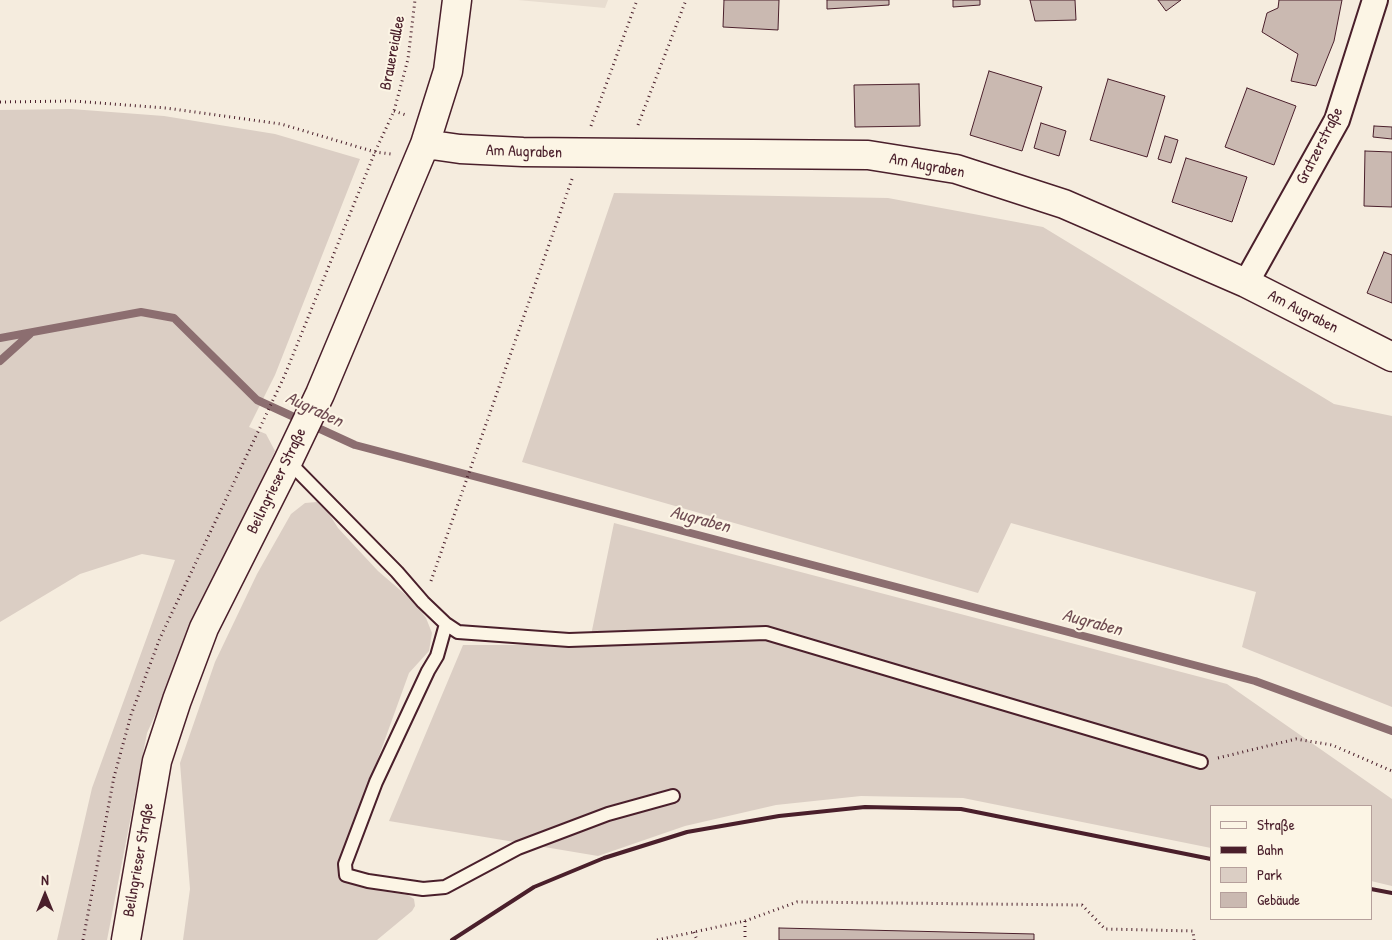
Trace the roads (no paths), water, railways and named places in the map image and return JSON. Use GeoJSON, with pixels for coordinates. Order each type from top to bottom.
{"type":"FeatureCollection","features":[{"type":"Feature","properties":{"kind":"street","name":"Beilngrieser Straße"},"geometry":{"type":"LineString","coordinates":[[126,940],[156,761],[177,700],[204,628],[292,454],[320,394],[425,144],[448,71],[457,0]]}},
{"type":"Feature","properties":{"kind":"street","name":"Gratzerstraße"},"geometry":{"type":"LineString","coordinates":[[1246,283],[1337,120],[1375,0]]}},
{"type":"Feature","properties":{"kind":"street","name":"Am Augraben"},"geometry":{"type":"LineString","coordinates":[[425,144],[460,149],[584,144],[868,155],[956,169],[1064,204],[1246,283],[1392,357]]}},
{"type":"Feature","properties":{"kind":"lane"},"geometry":{"type":"LineString","coordinates":[[292,454],[424,602],[446,624],[458,632],[569,640],[766,633],[1201,762]]}},
{"type":"Feature","properties":{"kind":"lane"},"geometry":{"type":"LineString","coordinates":[[446,624],[437,656],[428,671],[376,782],[345,864],[346,875],[368,881],[423,889],[445,888],[518,848],[608,814],[673,796]]}},
{"type":"Feature","properties":{"kind":"waterway","name":"Augraben"},"geometry":{"type":"LineString","coordinates":[[0,338],[141,312],[174,318],[257,400],[355,445],[1255,681],[1392,731]]}},
{"type":"Feature","properties":{"kind":"waterway","name":"Augraben"},"geometry":{"type":"LineString","coordinates":[[0,361],[30,334]]}},
{"type":"Feature","properties":{"kind":"railway"},"geometry":{"type":"LineString","coordinates":[[452,940],[534,887],[604,858],[687,832],[779,816],[865,807],[961,809],[1210,859]]}},
{"type":"Feature","properties":{"kind":"railway"},"geometry":{"type":"LineString","coordinates":[[1372,889],[1392,893]]}}]}
